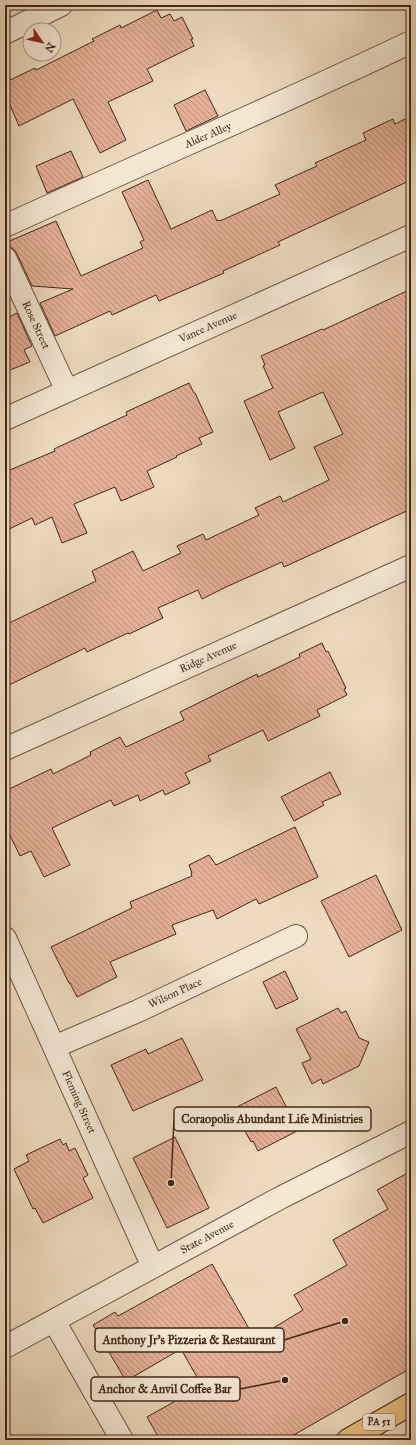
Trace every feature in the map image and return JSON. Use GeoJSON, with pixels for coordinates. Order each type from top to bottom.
{"type":"FeatureCollection","features":[{"type":"Feature","properties":{"kind":"main road","name":"PA 51"},"geometry":{"type":"LineString","coordinates":[[348,1440],[411,1404]]}},
{"type":"Feature","properties":{"kind":"street"},"geometry":{"type":"LineString","coordinates":[[5,33],[61,5]]}},
{"type":"Feature","properties":{"kind":"street","name":"Alder Alley"},"geometry":{"type":"LineString","coordinates":[[5,226],[283,102],[411,42]]}},
{"type":"Feature","properties":{"kind":"street","name":"Vance Avenue"},"geometry":{"type":"LineString","coordinates":[[5,419],[411,236]]}},
{"type":"Feature","properties":{"kind":"street","name":"Rose Street"},"geometry":{"type":"LineString","coordinates":[[5,258],[67,391]]}},
{"type":"Feature","properties":{"kind":"street","name":"Ridge Avenue"},"geometry":{"type":"LineString","coordinates":[[5,749],[411,566]]}},
{"type":"Feature","properties":{"kind":"street","name":"Wilson Place"},"geometry":{"type":"LineString","coordinates":[[54,1047],[138,1011],[296,936]]}},
{"type":"Feature","properties":{"kind":"street","name":"Fleming Street"},"geometry":{"type":"LineString","coordinates":[[5,938],[153,1267]]}},
{"type":"Feature","properties":{"kind":"street","name":"State Avenue"},"geometry":{"type":"LineString","coordinates":[[5,1347],[280,1198],[411,1132]]}},
{"type":"Feature","properties":{"kind":"street"},"geometry":{"type":"LineString","coordinates":[[54,1321],[122,1440]]}},
{"type":"Feature","properties":{"kind":"building"},"geometry":{"type":"Polygon","coordinates":[[[157,10],[161,18],[170,14],[174,21],[182,17],[193,39],[191,39],[194,46],[147,69],[153,81],[108,102],[126,140],[100,153],[73,99],[19,126],[5,93],[10,91],[6,82],[35,68],[36,70],[52,62],[62,62],[62,57],[94,41],[92,39],[120,25],[121,28],[157,10]]]}},
{"type":"Feature","properties":{"kind":"building"},"geometry":{"type":"Polygon","coordinates":[[[205,90],[218,116],[186,131],[174,105],[205,90]]]}},
{"type":"Feature","properties":{"kind":"building"},"geometry":{"type":"Polygon","coordinates":[[[411,116],[411,180],[278,242],[280,245],[223,271],[224,273],[159,301],[156,295],[112,315],[110,311],[55,336],[40,303],[73,289],[32,286],[16,252],[12,248],[5,246],[5,243],[56,221],[81,276],[143,248],[140,242],[144,240],[122,192],[148,180],[171,229],[212,210],[217,221],[220,221],[280,194],[275,185],[317,166],[315,163],[366,140],[363,133],[393,119],[395,124],[411,116]]]}},
{"type":"Feature","properties":{"kind":"building"},"geometry":{"type":"Polygon","coordinates":[[[71,151],[83,177],[47,193],[36,166],[71,151]]]}},
{"type":"Feature","properties":{"kind":"building"},"geometry":{"type":"Polygon","coordinates":[[[411,289],[411,509],[284,567],[282,562],[202,599],[198,590],[158,608],[163,618],[87,652],[85,648],[5,687],[5,625],[96,581],[92,571],[133,551],[143,571],[181,553],[177,546],[203,534],[206,540],[259,515],[255,508],[280,496],[283,502],[329,480],[314,447],[343,434],[323,392],[278,412],[295,448],[270,460],[244,401],[273,388],[263,366],[265,365],[261,356],[322,329],[323,330],[411,289]]]}},
{"type":"Feature","properties":{"kind":"building"},"geometry":{"type":"Polygon","coordinates":[[[5,309],[9,317],[17,313],[32,346],[24,350],[30,362],[5,372],[5,309]]]}},
{"type":"Feature","properties":{"kind":"building"},"geometry":{"type":"Polygon","coordinates":[[[189,383],[213,432],[199,438],[202,444],[147,471],[154,487],[121,501],[115,487],[74,504],[87,533],[62,543],[52,517],[35,525],[32,518],[5,531],[5,472],[55,451],[54,449],[127,415],[126,412],[189,383]]]}},
{"type":"Feature","properties":{"kind":"building"},"geometry":{"type":"Polygon","coordinates":[[[322,643],[326,652],[328,651],[346,688],[344,689],[347,695],[317,710],[320,716],[268,741],[263,730],[208,756],[211,761],[185,773],[190,783],[165,795],[163,790],[140,801],[138,795],[114,806],[111,800],[52,828],[70,865],[44,877],[31,851],[20,856],[5,825],[5,791],[51,769],[53,774],[91,755],[90,752],[120,737],[126,747],[184,720],[180,712],[257,674],[258,677],[300,657],[299,654],[322,643]]]}},
{"type":"Feature","properties":{"kind":"building"},"geometry":{"type":"Polygon","coordinates":[[[330,772],[341,794],[322,802],[324,805],[294,821],[281,797],[330,772]]]}},
{"type":"Feature","properties":{"kind":"building"},"geometry":{"type":"Polygon","coordinates":[[[295,827],[318,877],[259,904],[256,899],[217,919],[213,910],[172,925],[176,934],[110,962],[117,977],[77,997],[51,947],[132,908],[130,902],[192,876],[189,865],[209,855],[216,865],[295,827]]]}},
{"type":"Feature","properties":{"kind":"building"},"geometry":{"type":"Polygon","coordinates":[[[376,875],[402,930],[349,957],[321,901],[376,875]]]}},
{"type":"Feature","properties":{"kind":"building"},"geometry":{"type":"Polygon","coordinates":[[[285,971],[298,999],[276,1009],[263,982],[285,971]]]}},
{"type":"Feature","properties":{"kind":"building"},"geometry":{"type":"Polygon","coordinates":[[[338,1008],[341,1013],[346,1011],[359,1038],[369,1042],[359,1066],[323,1084],[321,1079],[312,1084],[302,1063],[311,1059],[296,1029],[338,1008]]]}},
{"type":"Feature","properties":{"kind":"building"},"geometry":{"type":"Polygon","coordinates":[[[182,1038],[203,1080],[133,1111],[111,1065],[146,1049],[148,1054],[182,1038]]]}},
{"type":"Feature","properties":{"kind":"building"},"geometry":{"type":"Polygon","coordinates":[[[276,1087],[297,1131],[258,1151],[253,1141],[251,1142],[233,1109],[276,1087]]]}},
{"type":"Feature","properties":{"kind":"building"},"geometry":{"type":"Polygon","coordinates":[[[175,1137],[209,1208],[167,1228],[133,1158],[175,1137]]]}},
{"type":"Feature","properties":{"kind":"building"},"geometry":{"type":"Polygon","coordinates":[[[60,1139],[63,1145],[66,1143],[69,1151],[75,1148],[88,1175],[83,1178],[93,1198],[43,1223],[35,1208],[33,1209],[14,1169],[29,1161],[26,1155],[60,1139]]]}},
{"type":"Feature","properties":{"kind":"building"},"geometry":{"type":"Polygon","coordinates":[[[411,1171],[411,1368],[285,1440],[160,1440],[147,1417],[202,1386],[181,1349],[126,1381],[93,1325],[115,1312],[118,1316],[212,1264],[255,1339],[303,1310],[294,1295],[347,1265],[333,1240],[388,1209],[377,1190],[411,1171]]]}},
{"type":"Feature","properties":{"kind":"place","name":"Coraopolis Abundant Life Ministries"},"geometry":{"type":"Point","coordinates":[171,1183]}},
{"type":"Feature","properties":{"kind":"place","name":"Anthony Jr's Pizzeria & Restaurant"},"geometry":{"type":"Point","coordinates":[345,1321]}},
{"type":"Feature","properties":{"kind":"place","name":"Anchor & Anvil Coffee Bar"},"geometry":{"type":"Point","coordinates":[285,1380]}}]}
